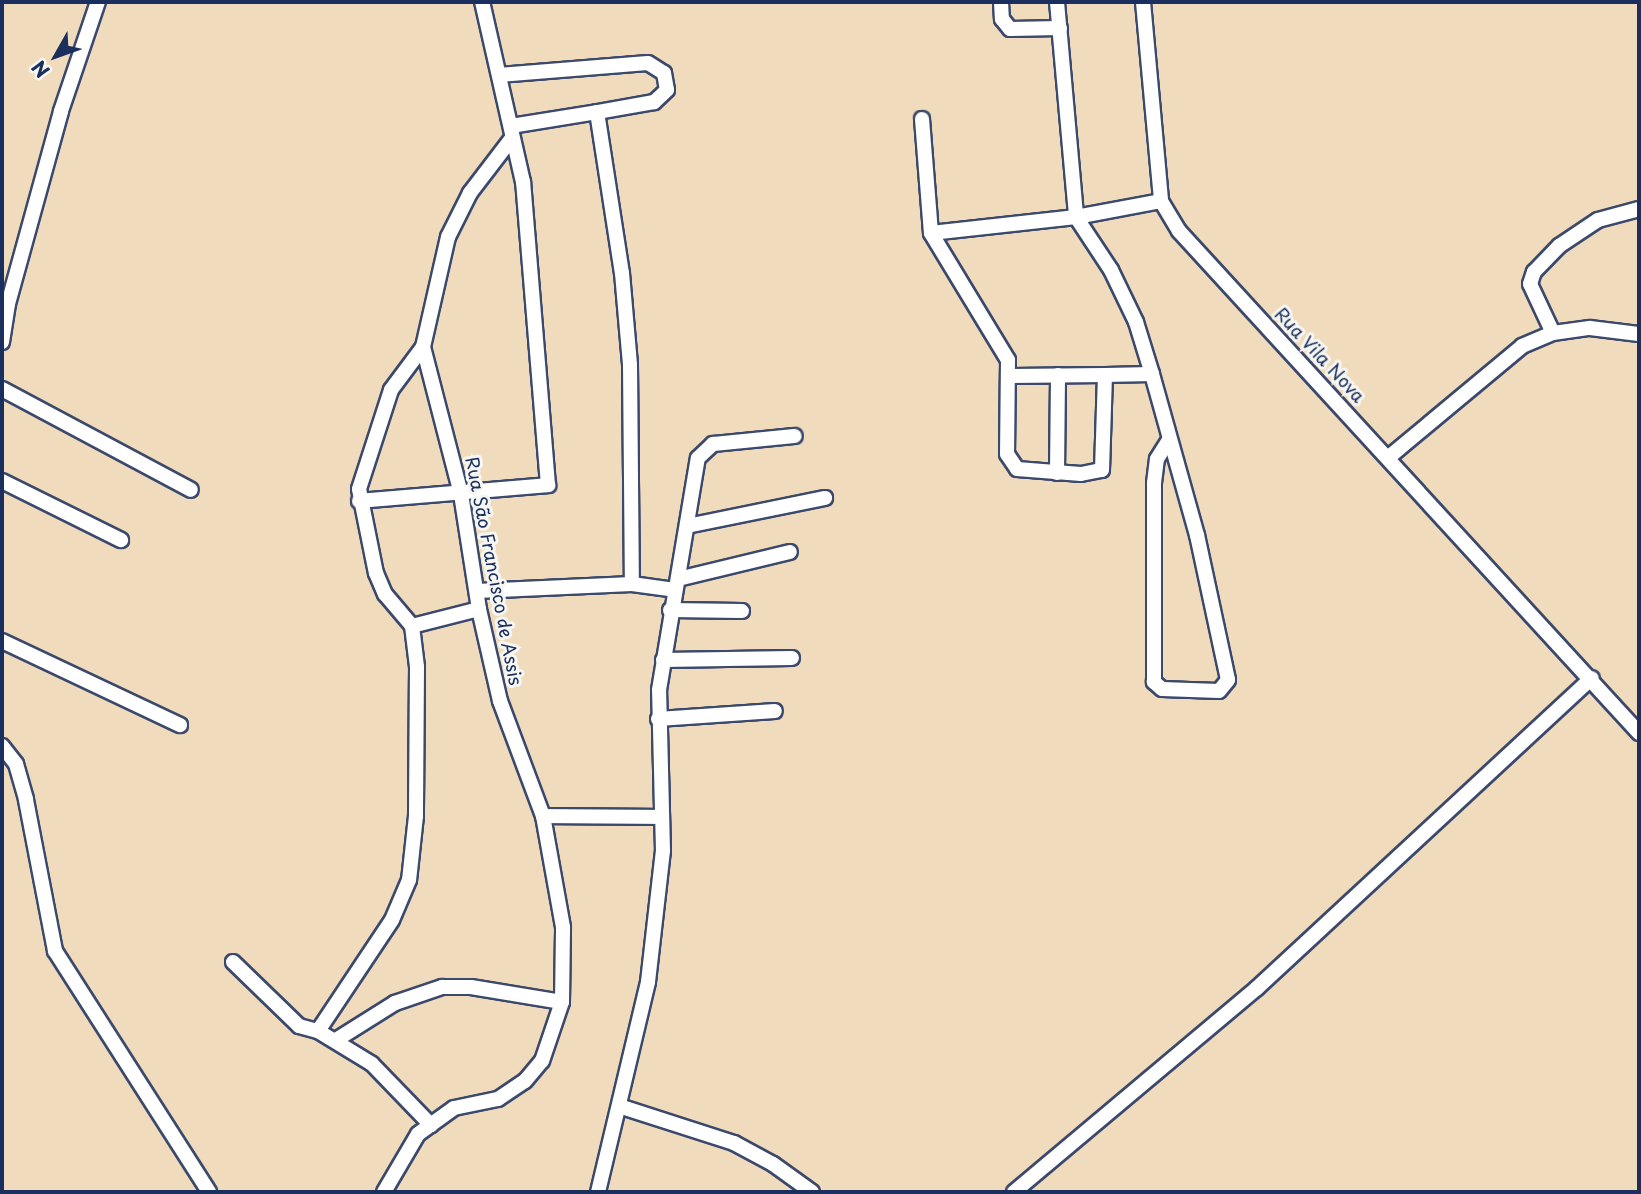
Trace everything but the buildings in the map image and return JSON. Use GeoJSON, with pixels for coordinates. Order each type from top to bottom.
{"type":"FeatureCollection","features":[{"type":"Feature","properties":{"kind":"street"},"geometry":{"type":"LineString","coordinates":[[2,342],[8,304],[61,111],[98,2]]}},
{"type":"Feature","properties":{"kind":"street"},"geometry":{"type":"LineString","coordinates":[[359,501],[461,495],[548,485],[523,182],[482,2]]}},
{"type":"Feature","properties":{"kind":"street"},"geometry":{"type":"LineString","coordinates":[[1001,2],[1002,19],[1010,29],[1060,28]]}},
{"type":"Feature","properties":{"kind":"street"},"geometry":{"type":"LineString","coordinates":[[1057,2],[1076,217],[1111,270],[1136,322],[1152,374],[1197,535],[1228,680],[1219,691],[1162,690],[1154,682],[1154,482],[1157,459],[1170,440]]}},
{"type":"Feature","properties":{"kind":"street","name":"Rua Vila Nova"},"geometry":{"type":"LineString","coordinates":[[1143,2],[1161,201],[1179,230],[1639,733]]}},
{"type":"Feature","properties":{"kind":"street"},"geometry":{"type":"LineString","coordinates":[[499,75],[648,63],[664,73],[667,90],[654,102],[511,132]]}},
{"type":"Feature","properties":{"kind":"street"},"geometry":{"type":"LineString","coordinates":[[597,112],[622,274],[630,365],[632,584]]}},
{"type":"Feature","properties":{"kind":"street"},"geometry":{"type":"LineString","coordinates":[[922,119],[931,233],[1001,344],[1010,376],[1006,454],[1010,464],[1025,474],[1096,473],[1105,466],[1105,375]]}},
{"type":"Feature","properties":{"kind":"street","name":"Rua São Francisco de Assis"},"geometry":{"type":"LineString","coordinates":[[384,1192],[418,1135],[454,1108],[498,1099],[525,1081],[542,1061],[562,1002],[563,927],[543,817],[500,701],[479,609],[461,495],[423,347],[448,237],[470,193],[511,132]]}},
{"type":"Feature","properties":{"kind":"street"},"geometry":{"type":"LineString","coordinates":[[931,233],[1076,217],[1161,201]]}},
{"type":"Feature","properties":{"kind":"street"},"geometry":{"type":"LineString","coordinates":[[1553,333],[1530,284],[1534,272],[1559,246],[1598,220],[1639,209]]}},
{"type":"Feature","properties":{"kind":"street"},"geometry":{"type":"LineString","coordinates":[[1389,457],[1522,346],[1553,333],[1590,328],[1639,334]]}},
{"type":"Feature","properties":{"kind":"street"},"geometry":{"type":"LineString","coordinates":[[318,1031],[393,920],[409,880],[418,746],[412,626],[384,594],[359,501],[366,461],[391,390],[423,347]]}},
{"type":"Feature","properties":{"kind":"street"},"geometry":{"type":"LineString","coordinates":[[1010,376],[1152,374]]}},
{"type":"Feature","properties":{"kind":"street"},"geometry":{"type":"LineString","coordinates":[[1057,473],[1058,375]]}},
{"type":"Feature","properties":{"kind":"street"},"geometry":{"type":"LineString","coordinates":[[2,389],[191,490]]}},
{"type":"Feature","properties":{"kind":"street"},"geometry":{"type":"LineString","coordinates":[[598,1192],[622,1107],[648,982],[663,851],[658,719],[663,660],[698,458],[706,446],[794,436]]}},
{"type":"Feature","properties":{"kind":"street"},"geometry":{"type":"LineString","coordinates":[[2,481],[121,540]]}},
{"type":"Feature","properties":{"kind":"street"},"geometry":{"type":"LineString","coordinates":[[687,526],[825,498]]}},
{"type":"Feature","properties":{"kind":"street"},"geometry":{"type":"LineString","coordinates":[[477,592],[632,584],[677,585],[790,552]]}},
{"type":"Feature","properties":{"kind":"street"},"geometry":{"type":"LineString","coordinates":[[412,626],[479,609]]}},
{"type":"Feature","properties":{"kind":"street"},"geometry":{"type":"LineString","coordinates":[[670,610],[741,611]]}},
{"type":"Feature","properties":{"kind":"street"},"geometry":{"type":"LineString","coordinates":[[2,641],[180,725]]}},
{"type":"Feature","properties":{"kind":"street"},"geometry":{"type":"LineString","coordinates":[[663,660],[792,657]]}},
{"type":"Feature","properties":{"kind":"street"},"geometry":{"type":"LineString","coordinates":[[1014,1192],[1257,989],[1591,678]]}},
{"type":"Feature","properties":{"kind":"street"},"geometry":{"type":"LineString","coordinates":[[658,719],[775,711]]}},
{"type":"Feature","properties":{"kind":"street"},"geometry":{"type":"LineString","coordinates":[[2,746],[16,764],[26,800],[55,951],[209,1192]]}},
{"type":"Feature","properties":{"kind":"street"},"geometry":{"type":"LineString","coordinates":[[543,817],[662,817]]}},
{"type":"Feature","properties":{"kind":"street"},"geometry":{"type":"LineString","coordinates":[[233,962],[291,1019],[318,1031],[372,1063],[431,1125]]}},
{"type":"Feature","properties":{"kind":"street"},"geometry":{"type":"LineString","coordinates":[[336,1041],[395,1003],[442,987],[471,986],[562,1002]]}},
{"type":"Feature","properties":{"kind":"street"},"geometry":{"type":"LineString","coordinates":[[622,1107],[734,1143],[773,1164],[812,1192]]}}]}
